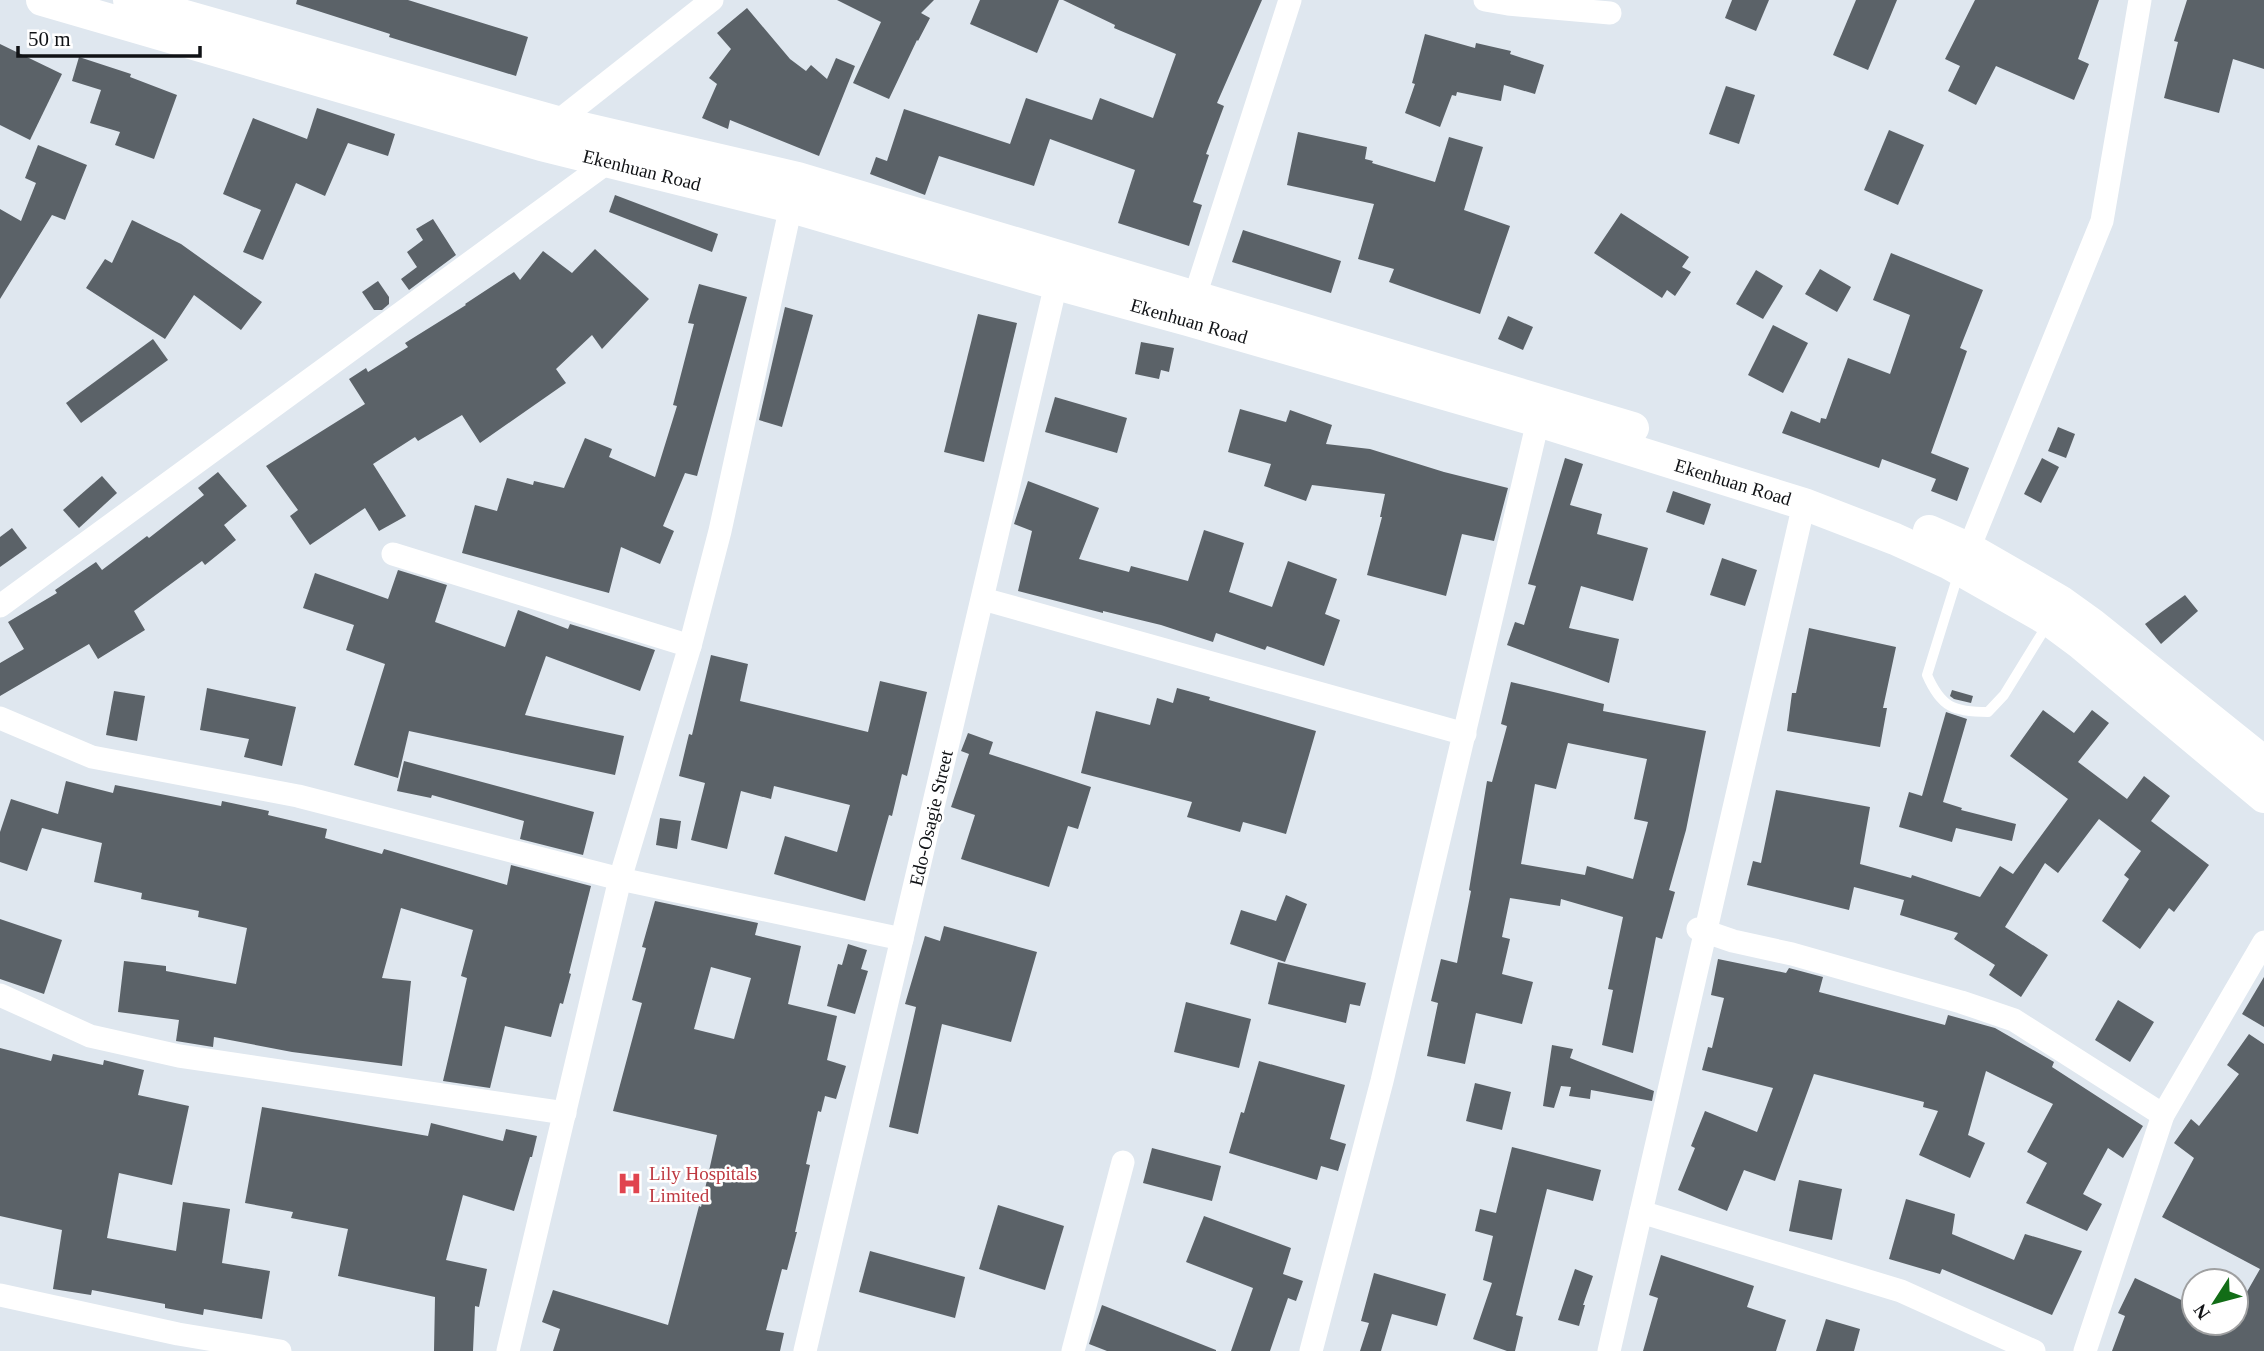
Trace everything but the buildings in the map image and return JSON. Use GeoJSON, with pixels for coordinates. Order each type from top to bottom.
{"type":"FeatureCollection","features":[{"type":"Feature","properties":{"kind":"main road","name":"Ekenhuan Road"},"geometry":{"type":"LineString","coordinates":[[41,0],[608,162],[794,192],[1056,285],[1188,320],[1538,421],[1804,504],[1895,539],[1965,559]]}},
{"type":"Feature","properties":{"kind":"main road","name":"Ekenhuan Road"},"geometry":{"type":"LineString","coordinates":[[129,0],[794,192],[1195,296],[1556,403],[1810,484],[1899,518],[2055,611],[2092,624],[2264,762]]}},
{"type":"Feature","properties":{"kind":"main road","name":"Ekenhuan Road"},"geometry":{"type":"LineString","coordinates":[[2055,611],[2081,644],[2264,797]]}},
{"type":"Feature","properties":{"kind":"street"},"geometry":{"type":"LineString","coordinates":[[557,122],[712,0]]}},
{"type":"Feature","properties":{"kind":"street"},"geometry":{"type":"LineString","coordinates":[[1195,296],[1290,0]]}},
{"type":"Feature","properties":{"kind":"street"},"geometry":{"type":"LineString","coordinates":[[1485,0],[1610,13]]}},
{"type":"Feature","properties":{"kind":"street"},"geometry":{"type":"LineString","coordinates":[[1965,559],[2102,221],[2140,0]]}},
{"type":"Feature","properties":{"kind":"street"},"geometry":{"type":"LineString","coordinates":[[0,606],[608,162]]}},
{"type":"Feature","properties":{"kind":"street"},"geometry":{"type":"LineString","coordinates":[[508,1351],[620,879],[690,646],[720,531],[794,192]]}},
{"type":"Feature","properties":{"kind":"street","name":"Edo-Osagie Street"},"geometry":{"type":"LineString","coordinates":[[805,1351],[1056,285]]}},
{"type":"Feature","properties":{"kind":"street"},"geometry":{"type":"LineString","coordinates":[[1311,1351],[1382,1081],[1538,421]]}},
{"type":"Feature","properties":{"kind":"street"},"geometry":{"type":"LineString","coordinates":[[1609,1351],[1804,504]]}},
{"type":"Feature","properties":{"kind":"street"},"geometry":{"type":"LineString","coordinates":[[394,554],[690,646]]}},
{"type":"Feature","properties":{"kind":"street"},"geometry":{"type":"LineString","coordinates":[[983,599],[1465,734]]}},
{"type":"Feature","properties":{"kind":"street"},"geometry":{"type":"LineString","coordinates":[[0,718],[92,757],[298,796],[620,879],[902,939]]}},
{"type":"Feature","properties":{"kind":"street"},"geometry":{"type":"LineString","coordinates":[[1698,929],[1733,941],[1792,954],[1961,1002],[2014,1020],[2163,1115]]}},
{"type":"Feature","properties":{"kind":"street"},"geometry":{"type":"LineString","coordinates":[[2085,1351],[2163,1115],[2264,942]]}},
{"type":"Feature","properties":{"kind":"street"},"geometry":{"type":"LineString","coordinates":[[0,995],[90,1036],[179,1056],[565,1113]]}},
{"type":"Feature","properties":{"kind":"street"},"geometry":{"type":"LineString","coordinates":[[1073,1351],[1123,1162]]}},
{"type":"Feature","properties":{"kind":"street"},"geometry":{"type":"LineString","coordinates":[[1642,1212],[1901,1292],[2034,1351]]}},
{"type":"Feature","properties":{"kind":"street"},"geometry":{"type":"LineString","coordinates":[[0,1295],[178,1334],[280,1351]]}},
{"type":"Feature","properties":{"kind":"lane"},"geometry":{"type":"LineString","coordinates":[[1965,559],[1927,675],[1934,692],[1944,704],[1970,712],[1988,712],[2004,695],[2055,611]]}},
{"type":"Feature","properties":{"kind":"place","name":"Lily Hospitals Limited"},"geometry":{"type":"Point","coordinates":[629,1184]}}]}
